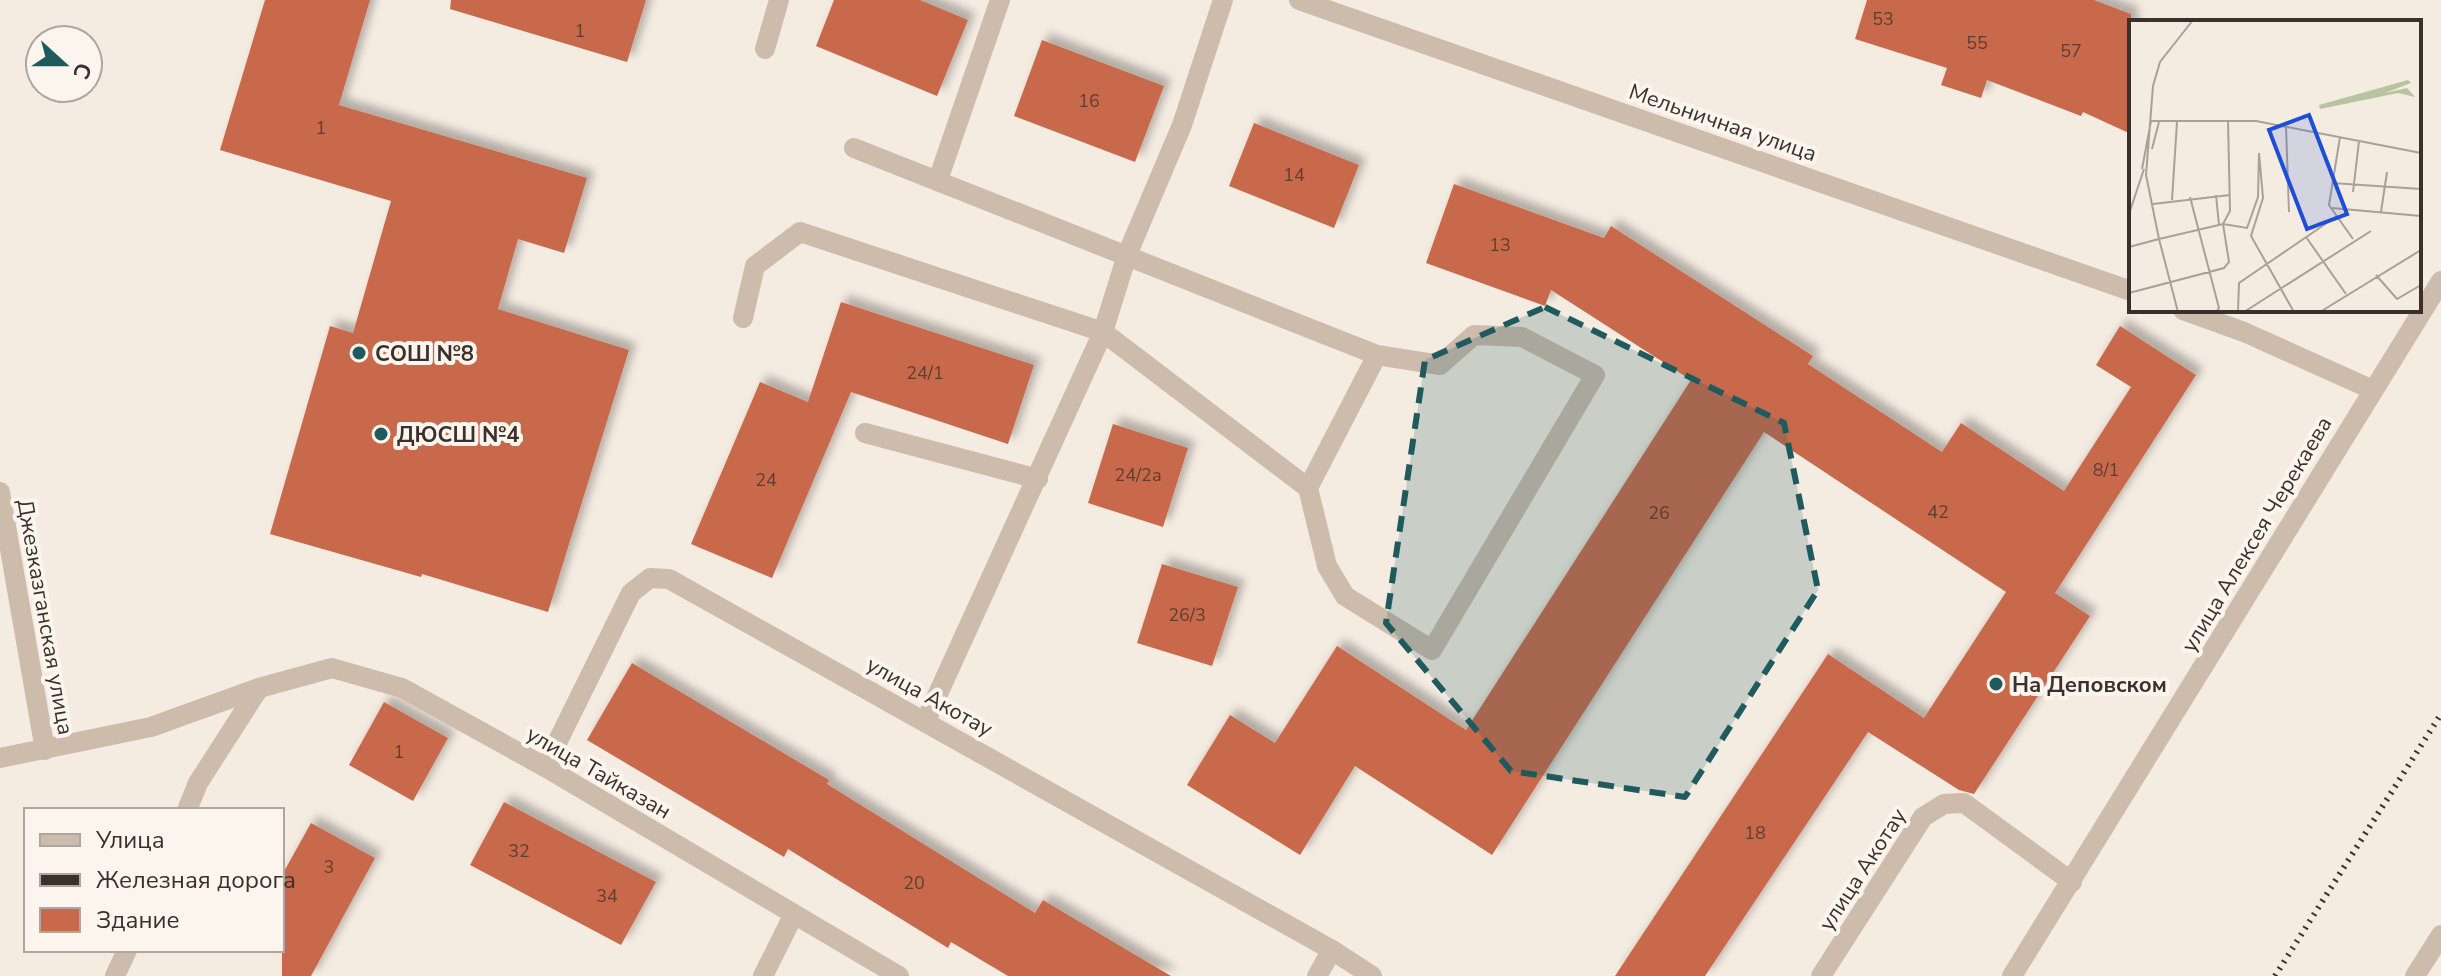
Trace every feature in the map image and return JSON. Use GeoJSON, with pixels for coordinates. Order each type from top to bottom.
{"type":"FeatureCollection","features":[{"type":"Feature","properties":{"kind":"street"},"geometry":{"type":"LineString","coordinates":[[765,49],[779,0]]}},
{"type":"Feature","properties":{"kind":"street"},"geometry":{"type":"LineString","coordinates":[[938,180],[1000,0]]}},
{"type":"Feature","properties":{"kind":"street"},"geometry":{"type":"LineString","coordinates":[[926,720],[1103,332],[1127,255],[1182,125],[1223,0]]}},
{"type":"Feature","properties":{"kind":"street","name":"Мельничная улица"},"geometry":{"type":"LineString","coordinates":[[1299,0],[2129,290]]}},
{"type":"Feature","properties":{"kind":"street"},"geometry":{"type":"LineString","coordinates":[[743,318],[755,266],[800,232],[1103,332],[1308,488],[1327,566],[1345,596],[1432,650],[1595,375],[1522,337],[1474,335],[1440,365],[1377,355],[854,148]]}},
{"type":"Feature","properties":{"kind":"street","name":"улица Алексея Черекаева"},"geometry":{"type":"LineString","coordinates":[[2012,976],[2441,281]]}},
{"type":"Feature","properties":{"kind":"street"},"geometry":{"type":"LineString","coordinates":[[2189,312],[2244,332],[2373,390]]}},
{"type":"Feature","properties":{"kind":"street"},"geometry":{"type":"LineString","coordinates":[[1308,488],[1377,355]]}},
{"type":"Feature","properties":{"kind":"street"},"geometry":{"type":"LineString","coordinates":[[865,433],[1038,479]]}},
{"type":"Feature","properties":{"kind":"street","name":"Джезказганская улица"},"geometry":{"type":"LineString","coordinates":[[0,492],[45,750]]}},
{"type":"Feature","properties":{"kind":"street","name":"улица Акотау"},"geometry":{"type":"LineString","coordinates":[[545,767],[631,593],[650,578],[669,579],[926,720],[1332,950],[1372,976]]}},
{"type":"Feature","properties":{"kind":"street","name":"улица Тайказан"},"geometry":{"type":"LineString","coordinates":[[0,758],[151,727],[259,688],[332,668],[402,688],[545,767],[899,976]]}},
{"type":"Feature","properties":{"kind":"street"},"geometry":{"type":"LineString","coordinates":[[188,808],[198,783],[259,688]]}},
{"type":"Feature","properties":{"kind":"street","name":"улица Акотау"},"geometry":{"type":"LineString","coordinates":[[1821,976],[1923,817],[1944,804],[1964,803],[2072,882]]}},
{"type":"Feature","properties":{"kind":"street"},"geometry":{"type":"LineString","coordinates":[[763,976],[793,916]]}},
{"type":"Feature","properties":{"kind":"street"},"geometry":{"type":"LineString","coordinates":[[2415,976],[2441,935]]}},
{"type":"Feature","properties":{"kind":"street"},"geometry":{"type":"LineString","coordinates":[[1317,976],[1332,950]]}},
{"type":"Feature","properties":{"kind":"street"},"geometry":{"type":"LineString","coordinates":[[115,976],[126,952]]}},
{"type":"Feature","properties":{"kind":"highlighted area"},"geometry":{"type":"Polygon","coordinates":[[[1545,307],[1784,423],[1818,590],[1685,797],[1511,771],[1386,623],[1425,360],[1545,307]]]}},
{"type":"Feature","properties":{"kind":"building"},"geometry":{"type":"Polygon","coordinates":[[[265,0],[370,0],[339,105],[587,178],[564,253],[518,239],[498,309],[629,350],[548,612],[422,574],[421,577],[270,534],[330,326],[353,333],[391,201],[220,150],[265,0]]]}},
{"type":"Feature","properties":{"kind":"building"},"geometry":{"type":"Polygon","coordinates":[[[451,0],[646,0],[627,62],[450,9],[451,0]]]}},
{"type":"Feature","properties":{"kind":"building"},"geometry":{"type":"Polygon","coordinates":[[[834,0],[920,0],[968,20],[937,96],[816,46],[834,0]]]}},
{"type":"Feature","properties":{"kind":"building"},"geometry":{"type":"Polygon","coordinates":[[[1867,0],[2094,0],[2131,14],[2129,133],[2083,112],[2081,116],[1987,80],[1981,98],[1941,85],[1947,68],[1855,39],[1867,0]]]}},
{"type":"Feature","properties":{"kind":"building"},"geometry":{"type":"Polygon","coordinates":[[[1042,40],[1164,86],[1135,162],[1014,116],[1042,40]]]}},
{"type":"Feature","properties":{"kind":"building"},"geometry":{"type":"Polygon","coordinates":[[[1254,123],[1359,165],[1334,228],[1229,186],[1254,123]]]}},
{"type":"Feature","properties":{"kind":"building"},"geometry":{"type":"Polygon","coordinates":[[[1454,184],[1604,238],[1611,226],[1813,356],[1808,364],[1942,452],[1961,423],[2064,491],[2131,387],[2096,365],[2120,326],[2196,375],[2055,593],[2090,616],[1974,794],[1959,790],[1868,732],[1705,976],[1615,976],[1828,654],[1924,718],[2006,592],[1764,432],[1492,855],[1355,766],[1300,855],[1187,785],[1230,715],[1275,743],[1337,646],[1466,730],[1691,380],[1551,290],[1545,306],[1426,263],[1454,184]]]}},
{"type":"Feature","properties":{"kind":"building"},"geometry":{"type":"Polygon","coordinates":[[[841,302],[1034,365],[1008,444],[851,392],[772,578],[691,544],[760,382],[808,402],[841,302]]]}},
{"type":"Feature","properties":{"kind":"building"},"geometry":{"type":"Polygon","coordinates":[[[1113,424],[1188,448],[1163,527],[1088,503],[1113,424]]]}},
{"type":"Feature","properties":{"kind":"building"},"geometry":{"type":"Polygon","coordinates":[[[1162,564],[1238,587],[1212,666],[1137,643],[1162,564]]]}},
{"type":"Feature","properties":{"kind":"building"},"geometry":{"type":"Polygon","coordinates":[[[632,663],[829,780],[827,784],[1035,913],[1043,900],[1171,976],[1008,976],[951,942],[948,948],[788,849],[784,857],[587,740],[632,663]]]}},
{"type":"Feature","properties":{"kind":"building"},"geometry":{"type":"Polygon","coordinates":[[[384,702],[448,738],[413,801],[349,765],[384,702]]]}},
{"type":"Feature","properties":{"kind":"building"},"geometry":{"type":"Polygon","coordinates":[[[504,802],[656,882],[621,945],[470,865],[504,802]]]}},
{"type":"Feature","properties":{"kind":"building"},"geometry":{"type":"Polygon","coordinates":[[[311,823],[375,858],[311,976],[282,976],[284,871],[311,823]]]}},
{"type":"Feature","properties":{"kind":"railway"},"geometry":{"type":"LineString","coordinates":[[2275,976],[2441,714]]}},
{"type":"Feature","properties":{"kind":"place","name":"СОШ №8"},"geometry":{"type":"Point","coordinates":[359,353]}},
{"type":"Feature","properties":{"kind":"place","name":"ДЮСШ №4"},"geometry":{"type":"Point","coordinates":[381,434]}},
{"type":"Feature","properties":{"kind":"place","name":"На Деповском"},"geometry":{"type":"Point","coordinates":[1996,684]}}]}
